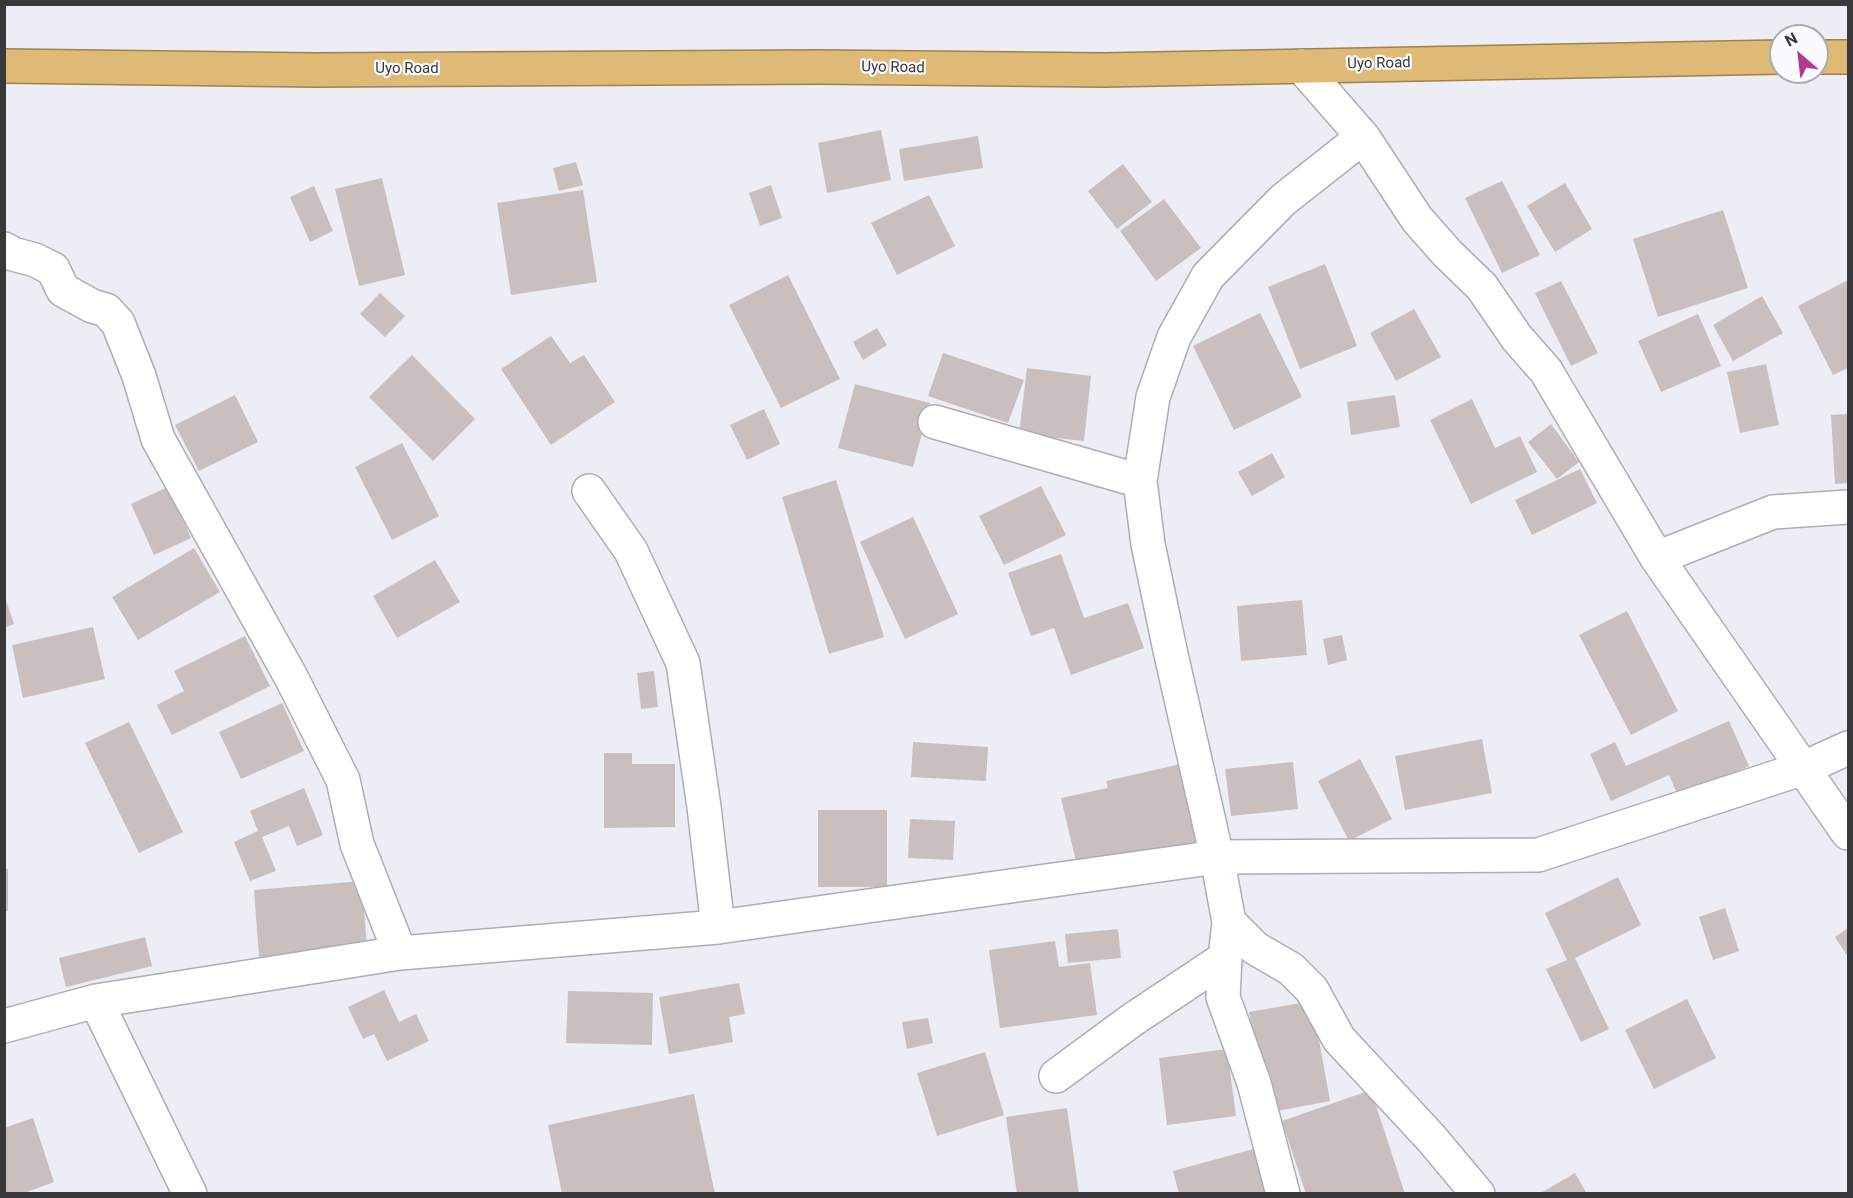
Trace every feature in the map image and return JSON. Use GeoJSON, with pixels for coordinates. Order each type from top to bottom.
{"type":"FeatureCollection","features":[{"type":"Feature","properties":{"kind":"highway","name":"Uyo Road"},"geometry":{"type":"LineString","coordinates":[[4,66],[315,70],[819,67],[1104,70],[1769,57]]}},
{"type":"Feature","properties":{"kind":"highway"},"geometry":{"type":"LineString","coordinates":[[1829,57],[1848,57]]}},
{"type":"Feature","properties":{"kind":"street"},"geometry":{"type":"LineString","coordinates":[[1301,66],[1363,137],[1417,219],[1447,253],[1482,287],[1517,338],[1546,371],[1657,558],[1848,833]]}},
{"type":"Feature","properties":{"kind":"street"},"geometry":{"type":"LineString","coordinates":[[1283,1194],[1254,1083],[1223,997],[1229,922],[1217,856],[1167,639],[1148,544],[1140,481],[1153,397],[1174,337],[1208,276],[1283,200],[1363,137]]}},
{"type":"Feature","properties":{"kind":"street"},"geometry":{"type":"LineString","coordinates":[[4,249],[35,260],[53,270],[63,290],[92,306],[106,310],[118,323],[139,376],[158,439],[291,677],[343,780],[357,844],[400,953]]}},
{"type":"Feature","properties":{"kind":"street"},"geometry":{"type":"LineString","coordinates":[[935,422],[1140,481]]}},
{"type":"Feature","properties":{"kind":"street"},"geometry":{"type":"LineString","coordinates":[[588,491],[631,551],[683,663],[704,807],[718,927]]}},
{"type":"Feature","properties":{"kind":"street"},"geometry":{"type":"LineString","coordinates":[[1657,558],[1773,512],[1848,507]]}},
{"type":"Feature","properties":{"kind":"street"},"geometry":{"type":"LineString","coordinates":[[4,1026],[96,1001],[400,953],[718,927],[1217,856],[1538,855],[1804,768],[1848,748]]}},
{"type":"Feature","properties":{"kind":"street"},"geometry":{"type":"LineString","coordinates":[[1229,922],[1255,948],[1291,969],[1312,990],[1339,1040],[1431,1138],[1478,1194]]}},
{"type":"Feature","properties":{"kind":"street"},"geometry":{"type":"LineString","coordinates":[[1056,1076],[1132,1020],[1225,958]]}},
{"type":"Feature","properties":{"kind":"street"},"geometry":{"type":"LineString","coordinates":[[96,1001],[190,1194]]}},
{"type":"Feature","properties":{"kind":"building"},"geometry":{"type":"Polygon","coordinates":[[[881,130],[891,180],[827,193],[818,143],[881,130]]]}},
{"type":"Feature","properties":{"kind":"building"},"geometry":{"type":"Polygon","coordinates":[[[978,136],[983,168],[904,181],[899,149],[978,136]]]}},
{"type":"Feature","properties":{"kind":"building"},"geometry":{"type":"Polygon","coordinates":[[[576,162],[583,185],[559,191],[553,168],[576,162]]]}},
{"type":"Feature","properties":{"kind":"building"},"geometry":{"type":"Polygon","coordinates":[[[1123,164],[1152,202],[1117,229],[1088,191],[1123,164]]]}},
{"type":"Feature","properties":{"kind":"building"},"geometry":{"type":"Polygon","coordinates":[[[382,178],[405,275],[359,286],[335,189],[382,178]]]}},
{"type":"Feature","properties":{"kind":"building"},"geometry":{"type":"Polygon","coordinates":[[[1502,181],[1540,255],[1502,273],[1465,198],[1502,181]]]}},
{"type":"Feature","properties":{"kind":"building"},"geometry":{"type":"Polygon","coordinates":[[[1565,183],[1592,229],[1555,252],[1527,206],[1565,183]]]}},
{"type":"Feature","properties":{"kind":"building"},"geometry":{"type":"Polygon","coordinates":[[[771,185],[782,218],[760,226],[749,193],[771,185]]]}},
{"type":"Feature","properties":{"kind":"building"},"geometry":{"type":"Polygon","coordinates":[[[314,186],[333,231],[310,242],[290,197],[314,186]]]}},
{"type":"Feature","properties":{"kind":"building"},"geometry":{"type":"Polygon","coordinates":[[[583,190],[597,282],[511,295],[497,203],[583,190]]]}},
{"type":"Feature","properties":{"kind":"building"},"geometry":{"type":"Polygon","coordinates":[[[929,195],[955,246],[897,275],[871,223],[929,195]]]}},
{"type":"Feature","properties":{"kind":"building"},"geometry":{"type":"Polygon","coordinates":[[[1164,199],[1201,248],[1156,281],[1120,231],[1164,199]]]}},
{"type":"Feature","properties":{"kind":"building"},"geometry":{"type":"Polygon","coordinates":[[[1723,210],[1748,288],[1658,317],[1633,239],[1723,210]]]}},
{"type":"Feature","properties":{"kind":"building"},"geometry":{"type":"Polygon","coordinates":[[[1325,264],[1357,346],[1300,369],[1268,287],[1325,264]]]}},
{"type":"Feature","properties":{"kind":"building"},"geometry":{"type":"Polygon","coordinates":[[[788,275],[840,379],[781,408],[729,305],[788,275]]]}},
{"type":"Feature","properties":{"kind":"building"},"geometry":{"type":"Polygon","coordinates":[[[1848,280],[1848,368],[1833,375],[1798,306],[1848,280]]]}},
{"type":"Feature","properties":{"kind":"building"},"geometry":{"type":"Polygon","coordinates":[[[1561,281],[1598,353],[1571,366],[1535,293],[1561,281]]]}},
{"type":"Feature","properties":{"kind":"building"},"geometry":{"type":"Polygon","coordinates":[[[380,293],[405,316],[385,337],[360,314],[380,293]]]}},
{"type":"Feature","properties":{"kind":"building"},"geometry":{"type":"Polygon","coordinates":[[[1762,296],[1783,333],[1733,361],[1713,325],[1762,296]]]}},
{"type":"Feature","properties":{"kind":"building"},"geometry":{"type":"Polygon","coordinates":[[[1414,309],[1441,357],[1396,381],[1370,333],[1414,309]]]}},
{"type":"Feature","properties":{"kind":"building"},"geometry":{"type":"Polygon","coordinates":[[[1260,313],[1302,397],[1234,430],[1193,346],[1260,313]]]}},
{"type":"Feature","properties":{"kind":"building"},"geometry":{"type":"Polygon","coordinates":[[[1698,314],[1721,366],[1661,392],[1638,341],[1698,314]]]}},
{"type":"Feature","properties":{"kind":"building"},"geometry":{"type":"Polygon","coordinates":[[[877,328],[887,345],[863,360],[853,342],[877,328]]]}},
{"type":"Feature","properties":{"kind":"building"},"geometry":{"type":"Polygon","coordinates":[[[551,336],[570,363],[584,355],[615,402],[551,445],[501,369],[551,336]]]}},
{"type":"Feature","properties":{"kind":"building"},"geometry":{"type":"Polygon","coordinates":[[[943,353],[1024,380],[1008,423],[928,396],[943,353]]]}},
{"type":"Feature","properties":{"kind":"building"},"geometry":{"type":"Polygon","coordinates":[[[412,355],[475,419],[433,461],[369,397],[412,355]]]}},
{"type":"Feature","properties":{"kind":"building"},"geometry":{"type":"Polygon","coordinates":[[[1766,364],[1779,425],[1740,433],[1727,372],[1766,364]]]}},
{"type":"Feature","properties":{"kind":"building"},"geometry":{"type":"Polygon","coordinates":[[[1027,368],[1091,376],[1084,441],[1019,434],[1027,368]]]}},
{"type":"Feature","properties":{"kind":"building"},"geometry":{"type":"Polygon","coordinates":[[[855,384],[930,403],[913,467],[838,448],[855,384]]]}},
{"type":"Feature","properties":{"kind":"building"},"geometry":{"type":"Polygon","coordinates":[[[235,395],[258,442],[199,471],[175,425],[235,395]]]}},
{"type":"Feature","properties":{"kind":"building"},"geometry":{"type":"Polygon","coordinates":[[[1395,395],[1400,427],[1351,435],[1347,402],[1395,395]]]}},
{"type":"Feature","properties":{"kind":"building"},"geometry":{"type":"Polygon","coordinates":[[[1472,399],[1495,448],[1520,436],[1537,472],[1471,504],[1430,420],[1472,399]]]}},
{"type":"Feature","properties":{"kind":"building"},"geometry":{"type":"Polygon","coordinates":[[[764,409],[780,444],[747,460],[730,425],[764,409]]]}},
{"type":"Feature","properties":{"kind":"building"},"geometry":{"type":"Polygon","coordinates":[[[1848,414],[1848,483],[1835,484],[1831,415],[1848,414]]]}},
{"type":"Feature","properties":{"kind":"building"},"geometry":{"type":"Polygon","coordinates":[[[1551,424],[1579,462],[1557,479],[1528,442],[1551,424]]]}},
{"type":"Feature","properties":{"kind":"building"},"geometry":{"type":"Polygon","coordinates":[[[402,443],[439,516],[392,540],[355,467],[402,443]]]}},
{"type":"Feature","properties":{"kind":"building"},"geometry":{"type":"Polygon","coordinates":[[[1272,453],[1285,477],[1252,496],[1238,472],[1272,453]]]}},
{"type":"Feature","properties":{"kind":"building"},"geometry":{"type":"Polygon","coordinates":[[[1580,469],[1597,503],[1532,535],[1515,500],[1580,469]]]}},
{"type":"Feature","properties":{"kind":"building"},"geometry":{"type":"Polygon","coordinates":[[[836,480],[884,637],[829,654],[782,497],[836,480]]]}},
{"type":"Feature","properties":{"kind":"building"},"geometry":{"type":"Polygon","coordinates":[[[1041,486],[1066,535],[1004,565],[979,516],[1041,486]]]}},
{"type":"Feature","properties":{"kind":"building"},"geometry":{"type":"Polygon","coordinates":[[[168,487],[191,538],[154,555],[131,504],[168,487]]]}},
{"type":"Feature","properties":{"kind":"building"},"geometry":{"type":"Polygon","coordinates":[[[913,517],[958,614],[905,639],[860,542],[913,517]]]}},
{"type":"Feature","properties":{"kind":"building"},"geometry":{"type":"Polygon","coordinates":[[[194,548],[220,592],[138,640],[112,597],[194,548]]]}},
{"type":"Feature","properties":{"kind":"building"},"geometry":{"type":"Polygon","coordinates":[[[1061,554],[1084,618],[1128,603],[1144,648],[1071,675],[1054,628],[1031,636],[1008,573],[1061,554]]]}},
{"type":"Feature","properties":{"kind":"building"},"geometry":{"type":"Polygon","coordinates":[[[435,560],[460,602],[397,638],[373,596],[435,560]]]}},
{"type":"Feature","properties":{"kind":"building"},"geometry":{"type":"Polygon","coordinates":[[[4,594],[14,624],[4,628],[4,594]]]}},
{"type":"Feature","properties":{"kind":"building"},"geometry":{"type":"Polygon","coordinates":[[[1302,600],[1307,655],[1241,661],[1237,606],[1302,600]]]}},
{"type":"Feature","properties":{"kind":"building"},"geometry":{"type":"Polygon","coordinates":[[[1627,611],[1678,711],[1631,735],[1579,635],[1627,611]]]}},
{"type":"Feature","properties":{"kind":"building"},"geometry":{"type":"Polygon","coordinates":[[[93,627],[105,679],[23,698],[12,645],[93,627]]]}},
{"type":"Feature","properties":{"kind":"building"},"geometry":{"type":"Polygon","coordinates":[[[1342,635],[1347,660],[1328,665],[1323,639],[1342,635]]]}},
{"type":"Feature","properties":{"kind":"building"},"geometry":{"type":"Polygon","coordinates":[[[245,636],[270,686],[172,735],[157,705],[184,691],[174,671],[245,636]]]}},
{"type":"Feature","properties":{"kind":"building"},"geometry":{"type":"Polygon","coordinates":[[[654,671],[658,707],[641,709],[637,673],[654,671]]]}},
{"type":"Feature","properties":{"kind":"building"},"geometry":{"type":"Polygon","coordinates":[[[282,703],[304,751],[241,779],[219,732],[282,703]]]}},
{"type":"Feature","properties":{"kind":"building"},"geometry":{"type":"Polygon","coordinates":[[[1729,721],[1749,766],[1679,798],[1669,775],[1611,801],[1590,754],[1615,742],[1626,766],[1729,721]]]}},
{"type":"Feature","properties":{"kind":"building"},"geometry":{"type":"Polygon","coordinates":[[[129,722],[183,832],[139,853],[85,743],[129,722]]]}},
{"type":"Feature","properties":{"kind":"building"},"geometry":{"type":"Polygon","coordinates":[[[1482,739],[1492,793],[1405,810],[1395,756],[1482,739]]]}},
{"type":"Feature","properties":{"kind":"building"},"geometry":{"type":"Polygon","coordinates":[[[913,742],[988,747],[986,781],[911,777],[913,742]]]}},
{"type":"Feature","properties":{"kind":"building"},"geometry":{"type":"Polygon","coordinates":[[[604,753],[632,753],[632,764],[675,764],[675,827],[604,828],[604,753]]]}},
{"type":"Feature","properties":{"kind":"building"},"geometry":{"type":"Polygon","coordinates":[[[1360,759],[1392,819],[1349,841],[1318,781],[1360,759]]]}},
{"type":"Feature","properties":{"kind":"building"},"geometry":{"type":"Polygon","coordinates":[[[1293,762],[1298,809],[1231,816],[1225,769],[1293,762]]]}},
{"type":"Feature","properties":{"kind":"building"},"geometry":{"type":"Polygon","coordinates":[[[1185,763],[1204,846],[1077,866],[1061,798],[1108,788],[1106,781],[1185,763]]]}},
{"type":"Feature","properties":{"kind":"building"},"geometry":{"type":"Polygon","coordinates":[[[304,788],[323,835],[297,846],[289,826],[262,837],[276,871],[250,881],[234,842],[258,831],[250,811],[304,788]]]}},
{"type":"Feature","properties":{"kind":"building"},"geometry":{"type":"Polygon","coordinates":[[[818,810],[887,810],[887,887],[818,887],[818,810]]]}},
{"type":"Feature","properties":{"kind":"building"},"geometry":{"type":"Polygon","coordinates":[[[910,819],[955,821],[953,860],[908,858],[910,819]]]}},
{"type":"Feature","properties":{"kind":"building"},"geometry":{"type":"Polygon","coordinates":[[[5,869],[8,869],[8,911],[5,911],[5,869]]]}},
{"type":"Feature","properties":{"kind":"building"},"geometry":{"type":"Polygon","coordinates":[[[1618,877],[1641,925],[1575,958],[1609,1029],[1581,1042],[1546,969],[1567,960],[1545,913],[1618,877]]]}},
{"type":"Feature","properties":{"kind":"building"},"geometry":{"type":"Polygon","coordinates":[[[362,881],[367,948],[259,957],[254,890],[362,881]]]}},
{"type":"Feature","properties":{"kind":"building"},"geometry":{"type":"Polygon","coordinates":[[[1725,908],[1739,951],[1713,960],[1699,917],[1725,908]]]}},
{"type":"Feature","properties":{"kind":"building"},"geometry":{"type":"Polygon","coordinates":[[[1848,928],[1848,957],[1835,937],[1848,928]]]}},
{"type":"Feature","properties":{"kind":"building"},"geometry":{"type":"Polygon","coordinates":[[[1118,929],[1121,958],[1068,963],[1065,934],[1118,929]]]}},
{"type":"Feature","properties":{"kind":"building"},"geometry":{"type":"Polygon","coordinates":[[[145,937],[152,966],[66,987],[59,958],[145,937]]]}},
{"type":"Feature","properties":{"kind":"building"},"geometry":{"type":"Polygon","coordinates":[[[1055,941],[1059,967],[1090,963],[1097,1015],[1000,1028],[989,950],[1055,941]]]}},
{"type":"Feature","properties":{"kind":"building"},"geometry":{"type":"Polygon","coordinates":[[[739,983],[745,1014],[729,1017],[733,1042],[669,1054],[659,997],[739,983]]]}},
{"type":"Feature","properties":{"kind":"building"},"geometry":{"type":"Polygon","coordinates":[[[384,990],[399,1022],[416,1014],[429,1041],[387,1061],[374,1034],[363,1039],[348,1007],[384,990]]]}},
{"type":"Feature","properties":{"kind":"building"},"geometry":{"type":"Polygon","coordinates":[[[568,991],[653,993],[652,1045],[566,1043],[568,991]]]}},
{"type":"Feature","properties":{"kind":"building"},"geometry":{"type":"Polygon","coordinates":[[[1687,999],[1716,1058],[1654,1089],[1625,1030],[1687,999]]]}},
{"type":"Feature","properties":{"kind":"building"},"geometry":{"type":"Polygon","coordinates":[[[1312,1001],[1330,1101],[1267,1113],[1249,1012],[1312,1001]]]}},
{"type":"Feature","properties":{"kind":"building"},"geometry":{"type":"Polygon","coordinates":[[[928,1018],[933,1043],[907,1049],[902,1022],[928,1018]]]}},
{"type":"Feature","properties":{"kind":"building"},"geometry":{"type":"Polygon","coordinates":[[[1227,1049],[1236,1116],[1167,1125],[1159,1058],[1227,1049]]]}},
{"type":"Feature","properties":{"kind":"building"},"geometry":{"type":"Polygon","coordinates":[[[985,1052],[1004,1115],[937,1136],[917,1073],[985,1052]]]}},
{"type":"Feature","properties":{"kind":"building"},"geometry":{"type":"Polygon","coordinates":[[[1371,1090],[1405,1194],[1306,1194],[1282,1121],[1371,1090]]]}},
{"type":"Feature","properties":{"kind":"building"},"geometry":{"type":"Polygon","coordinates":[[[694,1094],[715,1194],[562,1194],[548,1125],[694,1094]]]}},
{"type":"Feature","properties":{"kind":"building"},"geometry":{"type":"Polygon","coordinates":[[[1067,1108],[1079,1194],[1017,1194],[1006,1117],[1067,1108]]]}},
{"type":"Feature","properties":{"kind":"building"},"geometry":{"type":"Polygon","coordinates":[[[33,1118],[54,1182],[21,1194],[4,1194],[4,1128],[33,1118]]]}},
{"type":"Feature","properties":{"kind":"building"},"geometry":{"type":"Polygon","coordinates":[[[1261,1147],[1274,1194],[1179,1194],[1173,1171],[1261,1147]]]}},
{"type":"Feature","properties":{"kind":"building"},"geometry":{"type":"Polygon","coordinates":[[[1575,1173],[1587,1194],[1539,1194],[1575,1173]]]}}]}
